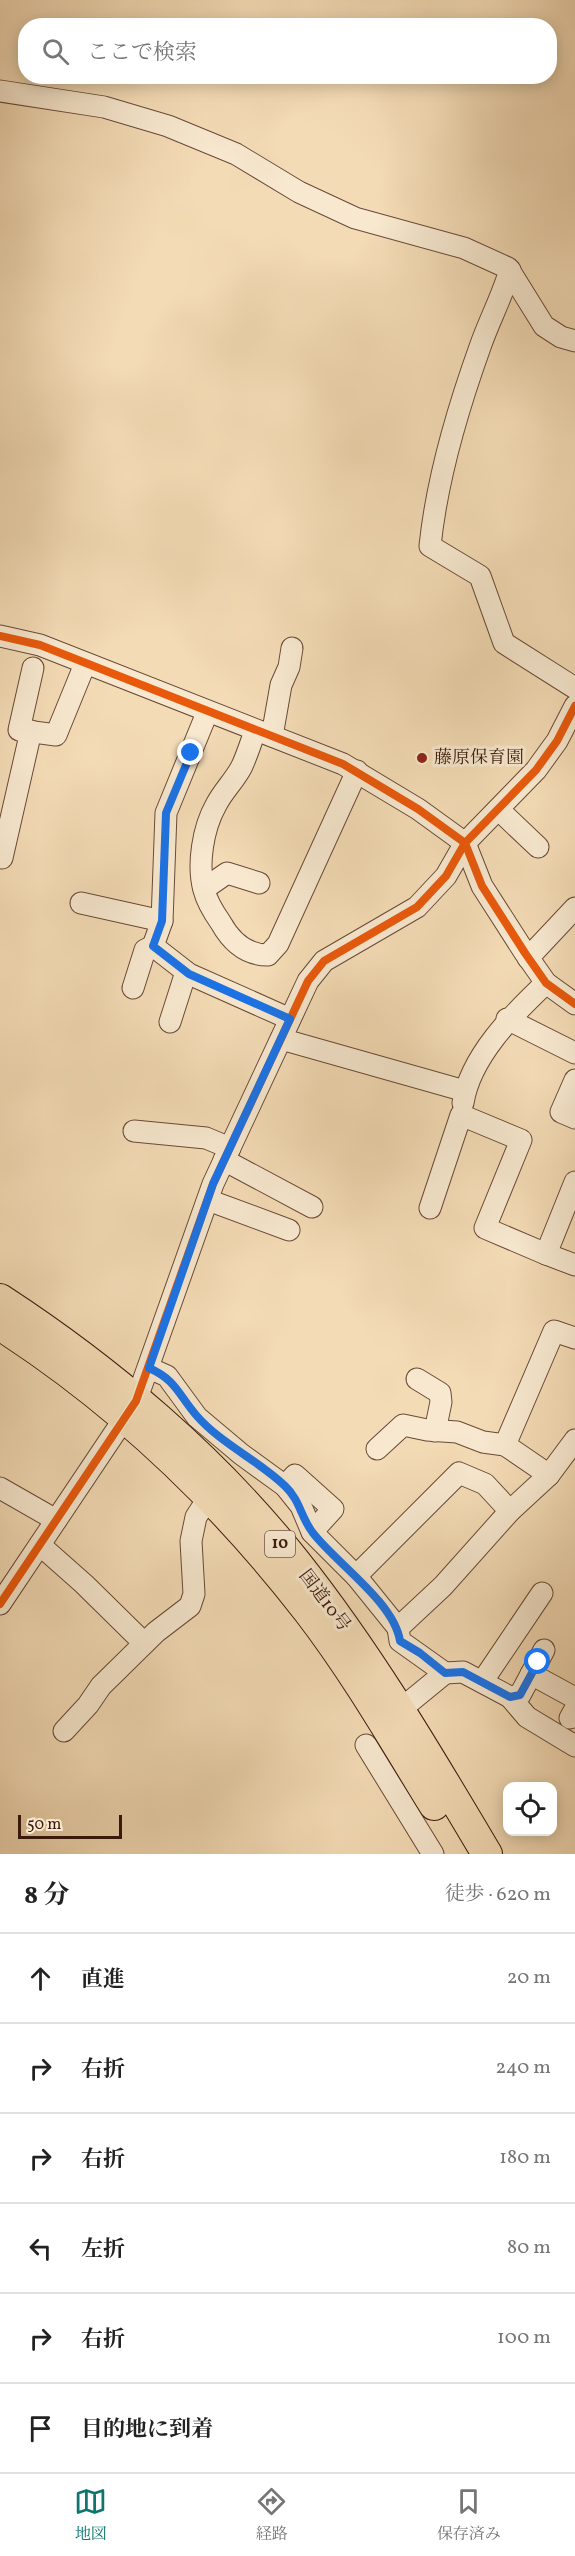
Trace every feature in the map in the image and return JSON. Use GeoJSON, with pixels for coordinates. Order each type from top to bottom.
{"type":"FeatureCollection","features":[{"type":"Feature","properties":{"kind":"highway","name":"国道10号"},"geometry":{"type":"LineString","coordinates":[[0,1299],[37,1323],[131,1409],[309,1612],[398,1746],[464,1854]]}},
{"type":"Feature","properties":{"kind":"highway","name":"国道10号"},"geometry":{"type":"LineString","coordinates":[[0,1325],[194,1452],[235,1493],[294,1559],[401,1710],[487,1854]]}},
{"type":"Feature","properties":{"kind":"street"},"geometry":{"type":"LineString","coordinates":[[0,91],[104,107],[168,126],[236,154],[299,192],[355,218],[464,248],[510,270],[544,326],[561,337],[575,341]]}},
{"type":"Feature","properties":{"kind":"street"},"geometry":{"type":"LineString","coordinates":[[510,270],[500,303],[481,345],[452,431],[434,511],[430,546],[480,576],[504,643],[575,688]]}},
{"type":"Feature","properties":{"kind":"street"},"geometry":{"type":"LineString","coordinates":[[0,636],[40,645],[357,771],[408,803],[465,843],[482,885],[528,958],[546,983],[575,1004]]}},
{"type":"Feature","properties":{"kind":"street"},"geometry":{"type":"LineString","coordinates":[[292,648],[289,667],[263,734],[215,805],[206,829],[202,855],[204,889],[225,930],[240,948],[259,955],[268,955],[278,944],[357,771]]}},
{"type":"Feature","properties":{"kind":"street"},"geometry":{"type":"LineString","coordinates":[[33,668],[19,730],[56,735],[85,664]]}},
{"type":"Feature","properties":{"kind":"street"},"geometry":{"type":"LineString","coordinates":[[2,1597],[40,1545],[131,1409],[149,1368],[208,1200],[227,1154],[308,981],[324,961],[417,907],[446,876],[465,843],[536,770],[557,741],[575,706]]}},
{"type":"Feature","properties":{"kind":"street"},"geometry":{"type":"LineString","coordinates":[[133,988],[145,951],[153,946],[162,921],[166,813],[207,712]]}},
{"type":"Feature","properties":{"kind":"street"},"geometry":{"type":"LineString","coordinates":[[2,858],[31,731]]}},
{"type":"Feature","properties":{"kind":"street"},"geometry":{"type":"LineString","coordinates":[[499,810],[538,847]]}},
{"type":"Feature","properties":{"kind":"street"},"geometry":{"type":"LineString","coordinates":[[204,889],[227,873],[259,883]]}},
{"type":"Feature","properties":{"kind":"street"},"geometry":{"type":"LineString","coordinates":[[81,903],[162,921]]}},
{"type":"Feature","properties":{"kind":"street"},"geometry":{"type":"LineString","coordinates":[[528,958],[575,908]]}},
{"type":"Feature","properties":{"kind":"street"},"geometry":{"type":"LineString","coordinates":[[153,946],[186,972],[290,1019]]}},
{"type":"Feature","properties":{"kind":"street"},"geometry":{"type":"LineString","coordinates":[[171,1022],[186,972]]}},
{"type":"Feature","properties":{"kind":"street"},"geometry":{"type":"LineString","coordinates":[[430,1208],[461,1115],[465,1091],[507,1019],[546,983]]}},
{"type":"Feature","properties":{"kind":"street"},"geometry":{"type":"LineString","coordinates":[[507,1019],[575,1053]]}},
{"type":"Feature","properties":{"kind":"street"},"geometry":{"type":"LineString","coordinates":[[280,1039],[465,1091]]}},
{"type":"Feature","properties":{"kind":"street"},"geometry":{"type":"LineString","coordinates":[[575,1080],[561,1112],[575,1118]]}},
{"type":"Feature","properties":{"kind":"street"},"geometry":{"type":"LineString","coordinates":[[461,1115],[521,1140],[485,1228],[575,1265]]}},
{"type":"Feature","properties":{"kind":"street"},"geometry":{"type":"LineString","coordinates":[[134,1131],[206,1137],[227,1154],[312,1207]]}},
{"type":"Feature","properties":{"kind":"street"},"geometry":{"type":"LineString","coordinates":[[546,1254],[575,1182]]}},
{"type":"Feature","properties":{"kind":"street"},"geometry":{"type":"LineString","coordinates":[[208,1200],[290,1230]]}},
{"type":"Feature","properties":{"kind":"street"},"geometry":{"type":"LineString","coordinates":[[505,1445],[554,1331],[575,1338]]}},
{"type":"Feature","properties":{"kind":"street"},"geometry":{"type":"LineString","coordinates":[[149,1368],[167,1376],[197,1417],[241,1454],[285,1486],[301,1506],[312,1532],[356,1576],[398,1628],[400,1641],[420,1653],[445,1673]]}},
{"type":"Feature","properties":{"kind":"street"},"geometry":{"type":"LineString","coordinates":[[417,1379],[440,1393],[441,1402],[435,1431]]}},
{"type":"Feature","properties":{"kind":"street"},"geometry":{"type":"LineString","coordinates":[[377,1449],[403,1425],[435,1431],[457,1432],[483,1442],[505,1445],[549,1475]]}},
{"type":"Feature","properties":{"kind":"street"},"geometry":{"type":"LineString","coordinates":[[398,1628],[443,1586],[510,1511],[549,1475],[575,1440]]}},
{"type":"Feature","properties":{"kind":"street"},"geometry":{"type":"LineString","coordinates":[[356,1576],[459,1473],[485,1484],[510,1511]]}},
{"type":"Feature","properties":{"kind":"street"},"geometry":{"type":"LineString","coordinates":[[285,1486],[294,1475],[333,1509],[312,1532]]}},
{"type":"Feature","properties":{"kind":"street"},"geometry":{"type":"LineString","coordinates":[[0,1488],[56,1520]]}},
{"type":"Feature","properties":{"kind":"street"},"geometry":{"type":"LineString","coordinates":[[64,1731],[88,1705],[101,1686],[144,1643],[190,1606],[194,1594],[191,1541],[196,1517],[209,1497]]}},
{"type":"Feature","properties":{"kind":"street"},"geometry":{"type":"LineString","coordinates":[[40,1545],[144,1643]]}},
{"type":"Feature","properties":{"kind":"street"},"geometry":{"type":"LineString","coordinates":[[482,1682],[542,1593]]}},
{"type":"Feature","properties":{"kind":"street"},"geometry":{"type":"LineString","coordinates":[[510,1697],[520,1695],[544,1650]]}},
{"type":"Feature","properties":{"kind":"street"},"geometry":{"type":"LineString","coordinates":[[401,1710],[445,1673],[463,1672],[510,1697],[527,1717],[575,1746]]}},
{"type":"Feature","properties":{"kind":"street"},"geometry":{"type":"LineString","coordinates":[[531,1674],[573,1708]]}},
{"type":"Feature","properties":{"kind":"street"},"geometry":{"type":"LineString","coordinates":[[366,1745],[433,1854]]}},
{"type":"Feature","properties":{"kind":"cycle path"},"geometry":{"type":"LineString","coordinates":[[0,636],[40,645],[343,764],[418,809],[465,843],[482,886],[525,953],[546,983],[575,1004]]}},
{"type":"Feature","properties":{"kind":"cycle path"},"geometry":{"type":"LineString","coordinates":[[0,1604],[136,1401],[213,1184],[308,981],[324,961],[417,907],[446,876],[465,843],[536,770],[557,741],[575,706]]}},
{"type":"Feature","properties":{"kind":"place","name":"藤原保育園"},"geometry":{"type":"Point","coordinates":[422,758]}},
{"type":"Feature","properties":{"kind":"route"},"geometry":{"type":"LineString","coordinates":[[191,753],[166,813],[162,921],[153,946],[189,974],[290,1019],[213,1184],[149,1368],[167,1376],[197,1417],[241,1454],[285,1486],[301,1506],[312,1532],[356,1576],[398,1628],[400,1641],[407,1647],[420,1653],[445,1673],[463,1672],[510,1697],[520,1695],[538,1662]]}}]}
